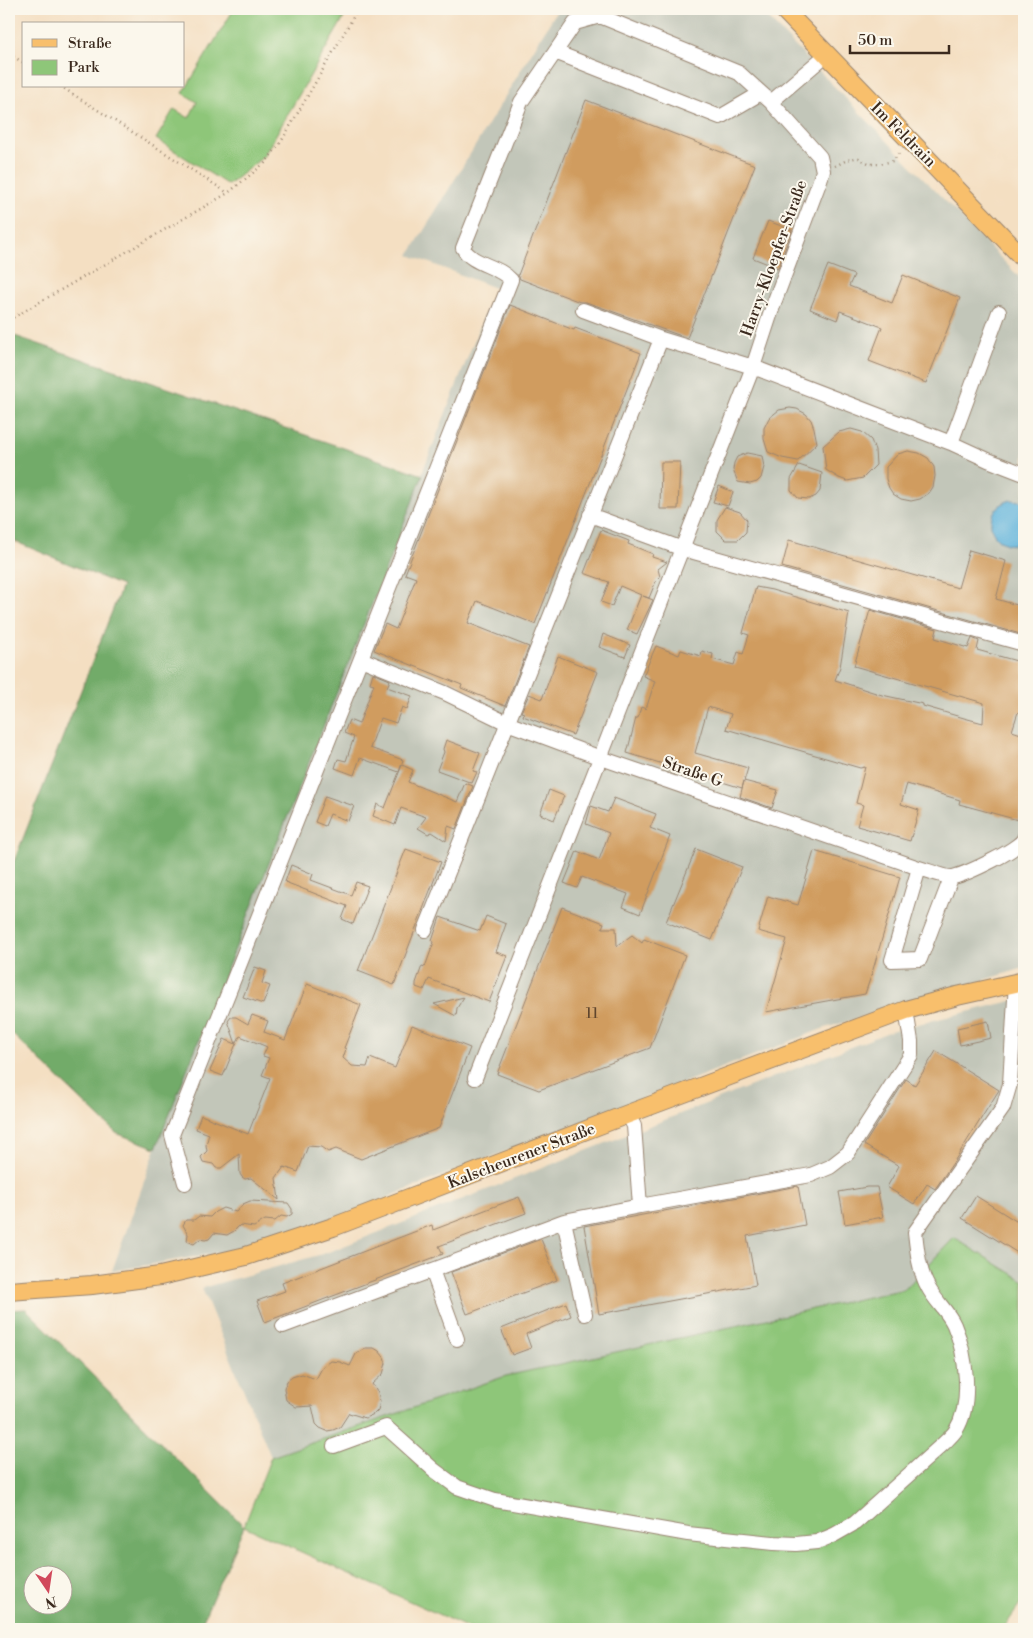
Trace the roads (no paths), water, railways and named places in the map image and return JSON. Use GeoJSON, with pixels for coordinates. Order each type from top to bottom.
{"type":"FeatureCollection","features":[{"type":"Feature","properties":{"kind":"main road","name":"Im Feldrain"},"geometry":{"type":"LineString","coordinates":[[783,9],[964,195],[1017,262]]}},
{"type":"Feature","properties":{"kind":"main road","name":"Kalscheurener Straße"},"geometry":{"type":"LineString","coordinates":[[9,1292],[92,1285],[160,1276],[246,1256],[333,1227],[906,1010],[1020,982]]}},
{"type":"Feature","properties":{"kind":"lane","name":"Harry-Kloepfer-Straße"},"geometry":{"type":"LineString","coordinates":[[361,659],[511,280],[505,273],[467,255],[462,248],[520,102],[575,23],[600,16],[739,73],[766,97],[820,157],[823,171],[774,303],[753,367],[475,1078]]}},
{"type":"Feature","properties":{"kind":"lane"},"geometry":{"type":"LineString","coordinates":[[555,52],[720,117],[766,97],[826,55]]}},
{"type":"Feature","properties":{"kind":"lane"},"geometry":{"type":"LineString","coordinates":[[583,310],[660,339],[753,367],[951,442],[988,460],[1024,474]]}},
{"type":"Feature","properties":{"kind":"lane"},"geometry":{"type":"LineString","coordinates":[[951,442],[999,312]]}},
{"type":"Feature","properties":{"kind":"lane"},"geometry":{"type":"LineString","coordinates":[[425,930],[660,339]]}},
{"type":"Feature","properties":{"kind":"lane"},"geometry":{"type":"LineString","coordinates":[[590,515],[683,549],[1024,644]]}},
{"type":"Feature","properties":{"kind":"lane"},"geometry":{"type":"LineString","coordinates":[[185,1183],[172,1135],[361,659]]}},
{"type":"Feature","properties":{"kind":"lane","name":"Straße G"},"geometry":{"type":"LineString","coordinates":[[361,659],[445,693],[508,723],[601,758],[951,878]]}},
{"type":"Feature","properties":{"kind":"lane"},"geometry":{"type":"LineString","coordinates":[[919,868],[892,960],[920,959],[951,878],[1007,854],[1022,842]]}},
{"type":"Feature","properties":{"kind":"lane"},"geometry":{"type":"LineString","coordinates":[[334,1446],[386,1428],[442,1476],[457,1487],[472,1493],[523,1506],[688,1534],[796,1544],[817,1542],[834,1536],[854,1523],[944,1444],[956,1430],[965,1410],[967,1395],[966,1379],[960,1346],[954,1326],[928,1288],[921,1268],[915,1232],[1003,1108],[1010,1084],[1020,982]]}},
{"type":"Feature","properties":{"kind":"lane"},"geometry":{"type":"LineString","coordinates":[[284,1326],[564,1221],[811,1175],[830,1167],[848,1153],[911,1054],[911,1040],[906,1010]]}},
{"type":"Feature","properties":{"kind":"lane"},"geometry":{"type":"LineString","coordinates":[[628,1114],[634,1126],[640,1206]]}},
{"type":"Feature","properties":{"kind":"lane"},"geometry":{"type":"LineString","coordinates":[[564,1221],[585,1314]]}},
{"type":"Feature","properties":{"kind":"lane"},"geometry":{"type":"LineString","coordinates":[[432,1270],[457,1339]]}},
{"type":"Feature","properties":{"kind":"water"},"geometry":{"type":"Polygon","coordinates":[[[1011,500],[1024,503],[1024,543],[1013,545],[1003,542],[996,537],[992,530],[991,521],[1000,505],[1011,500]]]}}]}
